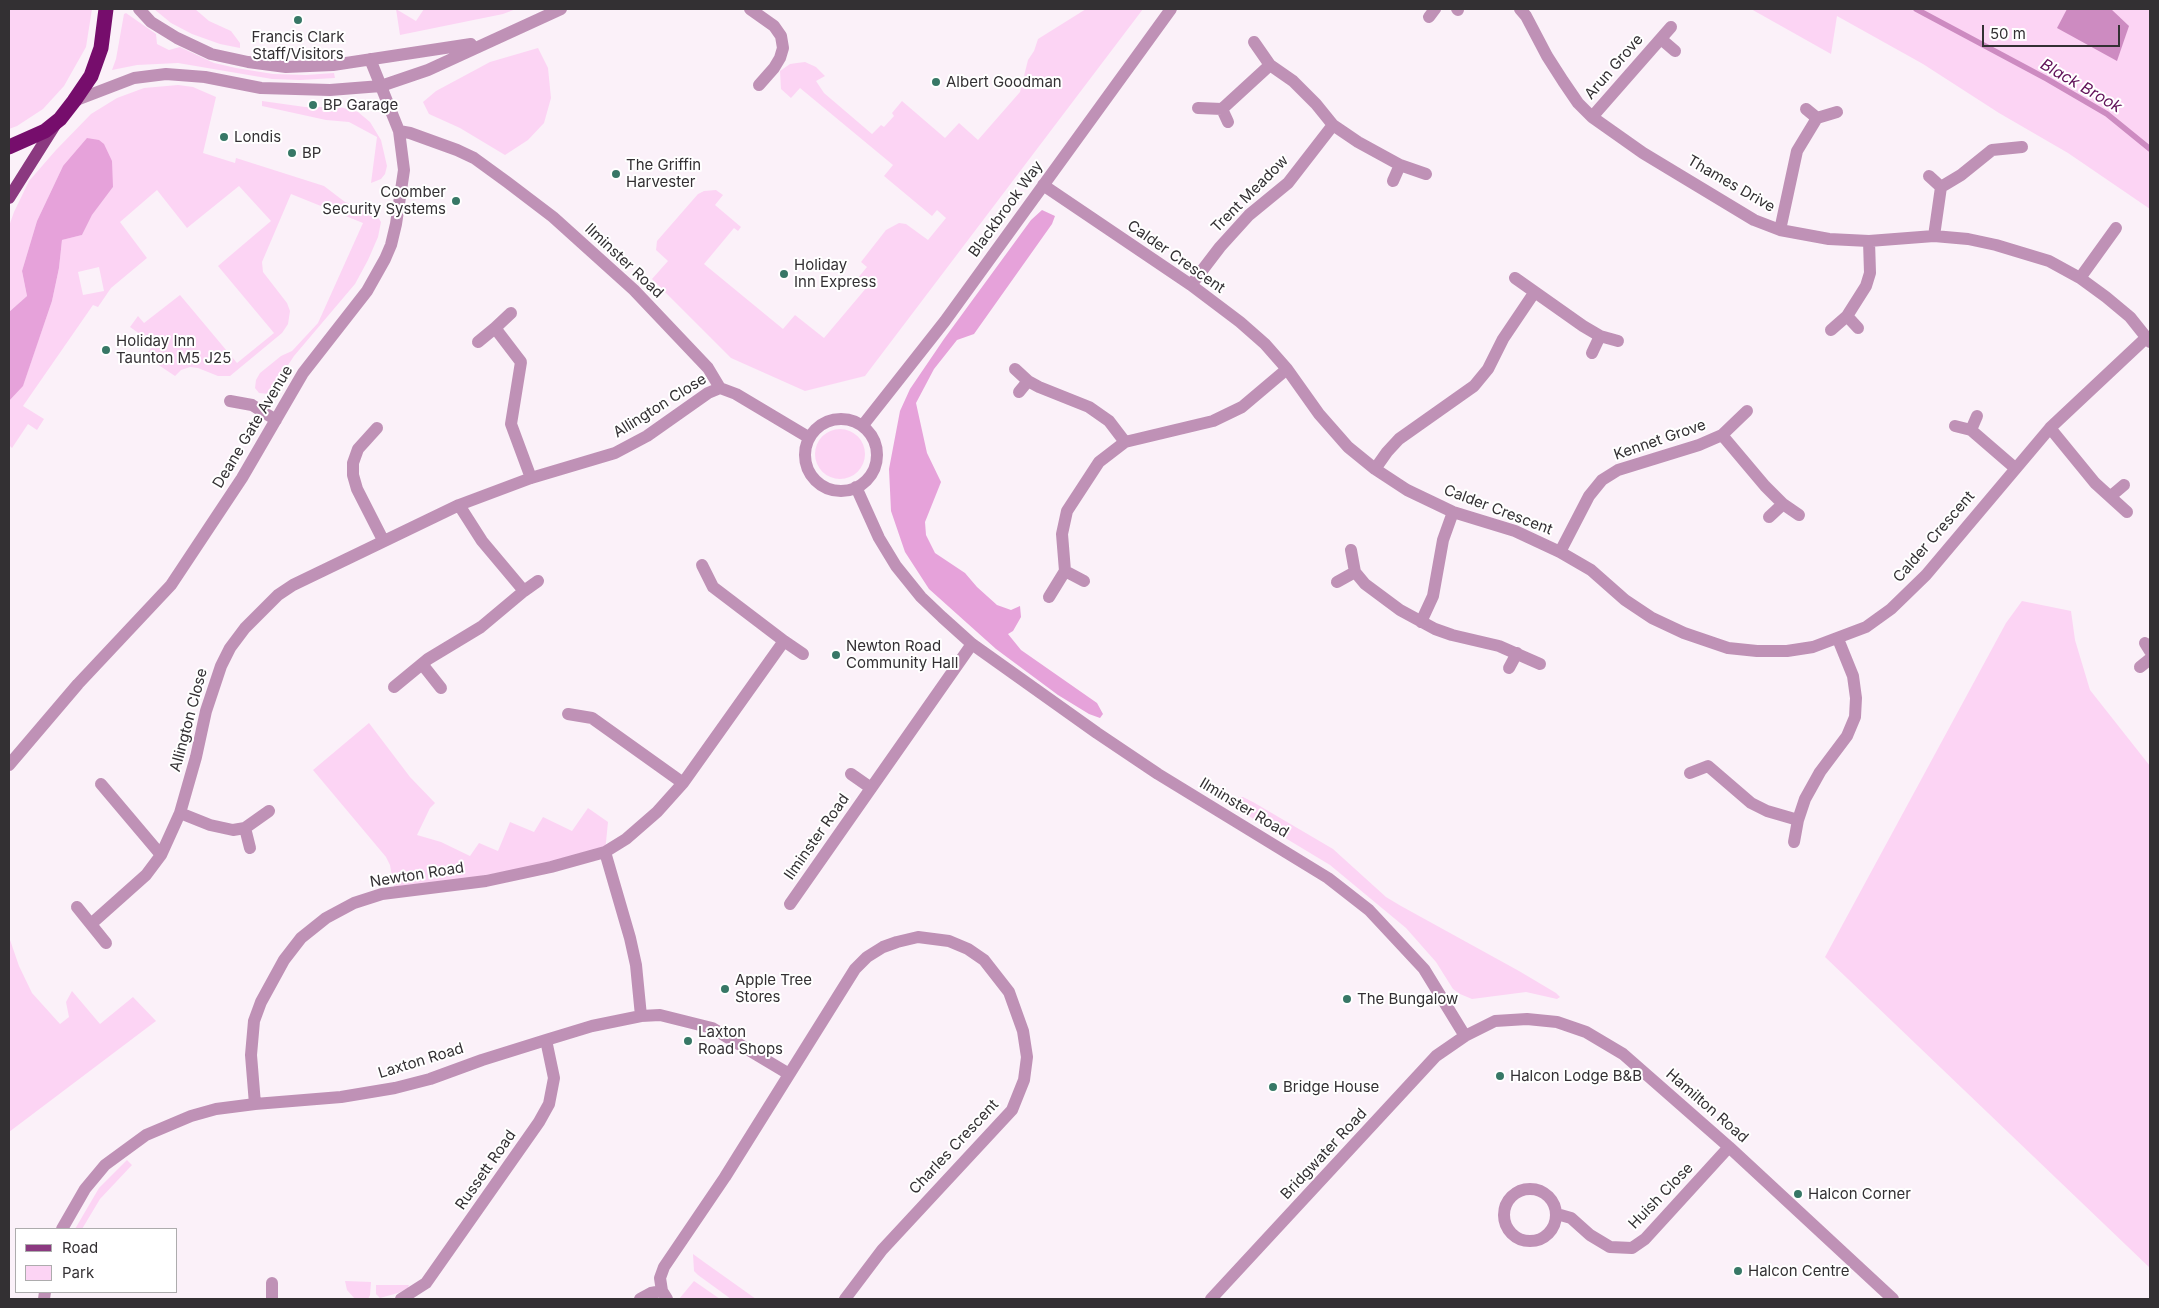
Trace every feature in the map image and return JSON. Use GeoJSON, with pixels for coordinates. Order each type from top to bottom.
{"type":"FeatureCollection","features":[{"type":"Feature","properties":{"kind":"highway"},"geometry":{"type":"LineString","coordinates":[[9,147],[45,131],[60,119],[74,101],[91,76],[101,48],[106,9]]}},
{"type":"Feature","properties":{"kind":"main road"},"geometry":{"type":"LineString","coordinates":[[9,198],[60,119]]}},
{"type":"Feature","properties":{"kind":"street"},"geometry":{"type":"LineString","coordinates":[[139,9],[151,22],[177,38],[211,54],[248,62],[286,66],[333,65],[421,53],[489,40]]}},
{"type":"Feature","properties":{"kind":"street"},"geometry":{"type":"LineString","coordinates":[[74,101],[134,78],[166,74],[205,77],[261,88],[330,90],[381,86],[428,70],[489,40],[561,9]]}},
{"type":"Feature","properties":{"kind":"street"},"geometry":{"type":"LineString","coordinates":[[750,9],[774,26],[782,36],[783,48],[780,58],[760,86]]}},
{"type":"Feature","properties":{"kind":"street","name":"Blackbrook Way"},"geometry":{"type":"LineString","coordinates":[[863,426],[945,321],[1171,9]]}},
{"type":"Feature","properties":{"kind":"street","name":"Thames Drive"},"geometry":{"type":"LineString","coordinates":[[1520,9],[1526,16],[1547,56],[1563,81],[1578,103],[1592,116],[1643,153],[1754,220],[1780,230],[1829,239],[1869,241],[1934,236],[1968,239],[1996,245],[2049,261],[2080,278],[2106,297],[2130,317],[2149,340]]}},
{"type":"Feature","properties":{"kind":"street","name":"Arun Grove"},"geometry":{"type":"LineString","coordinates":[[1592,116],[1671,27]]}},
{"type":"Feature","properties":{"kind":"street","name":"Arun Grove"},"geometry":{"type":"LineString","coordinates":[[1661,39],[1675,51]]}},
{"type":"Feature","properties":{"kind":"street"},"geometry":{"type":"LineString","coordinates":[[1254,42],[1270,65],[1293,81],[1316,104],[1333,125],[1358,142],[1400,165],[1426,174]]}},
{"type":"Feature","properties":{"kind":"street","name":"Deane Gate Avenue"},"geometry":{"type":"LineString","coordinates":[[9,765],[78,684],[171,585],[242,478],[303,374],[367,291],[385,259],[391,245],[396,224],[404,170],[399,131],[370,59]]}},
{"type":"Feature","properties":{"kind":"street"},"geometry":{"type":"LineString","coordinates":[[1198,108],[1222,109],[1270,65]]}},
{"type":"Feature","properties":{"kind":"street"},"geometry":{"type":"LineString","coordinates":[[1222,109],[1228,122]]}},
{"type":"Feature","properties":{"kind":"street"},"geometry":{"type":"LineString","coordinates":[[1806,109],[1817,118]]}},
{"type":"Feature","properties":{"kind":"street"},"geometry":{"type":"LineString","coordinates":[[1780,230],[1797,151],[1817,118],[1837,112]]}},
{"type":"Feature","properties":{"kind":"street","name":"Trent Meadow"},"geometry":{"type":"LineString","coordinates":[[1191,285],[1220,248],[1250,216],[1288,183],[1333,125]]}},
{"type":"Feature","properties":{"kind":"street","name":"Ilminster Road"},"geometry":{"type":"LineString","coordinates":[[399,131],[410,133],[474,158],[545,211],[634,290],[708,368],[720,388]]}},
{"type":"Feature","properties":{"kind":"street"},"geometry":{"type":"LineString","coordinates":[[1941,187],[1961,175],[1992,150],[2022,147]]}},
{"type":"Feature","properties":{"kind":"street"},"geometry":{"type":"LineString","coordinates":[[1394,180],[1400,165]]}},
{"type":"Feature","properties":{"kind":"street"},"geometry":{"type":"LineString","coordinates":[[1929,176],[1941,187]]}},
{"type":"Feature","properties":{"kind":"street","name":"Calder Crescent"},"geometry":{"type":"LineString","coordinates":[[1043,186],[1191,285],[1265,344],[1287,369],[1319,414],[1348,447],[1375,469],[1407,490],[1453,512],[1515,531],[1560,552],[1591,570],[1625,600],[1652,618],[1684,633],[1728,648],[1757,651],[1787,651],[1838,639],[1866,628],[1891,609],[1926,575],[2050,428],[2149,340]]}},
{"type":"Feature","properties":{"kind":"street"},"geometry":{"type":"LineString","coordinates":[[1934,236],[1941,187]]}},
{"type":"Feature","properties":{"kind":"street"},"geometry":{"type":"LineString","coordinates":[[2080,278],[2116,228]]}},
{"type":"Feature","properties":{"kind":"street"},"geometry":{"type":"LineString","coordinates":[[1831,330],[1847,316],[1866,286],[1870,273],[1869,241]]}},
{"type":"Feature","properties":{"kind":"street"},"geometry":{"type":"LineString","coordinates":[[1515,278],[1534,293],[1600,336],[1618,341]]}},
{"type":"Feature","properties":{"kind":"street"},"geometry":{"type":"LineString","coordinates":[[1375,469],[1399,439],[1474,386],[1488,369],[1503,339],[1534,293]]}},
{"type":"Feature","properties":{"kind":"street"},"geometry":{"type":"LineString","coordinates":[[478,342],[511,313]]}},
{"type":"Feature","properties":{"kind":"street"},"geometry":{"type":"LineString","coordinates":[[1847,316],[1858,328]]}},
{"type":"Feature","properties":{"kind":"street"},"geometry":{"type":"LineString","coordinates":[[495,328],[521,362],[511,424],[531,478]]}},
{"type":"Feature","properties":{"kind":"street"},"geometry":{"type":"LineString","coordinates":[[1592,353],[1600,336]]}},
{"type":"Feature","properties":{"kind":"street"},"geometry":{"type":"LineString","coordinates":[[1049,597],[1065,571],[1062,534],[1067,511],[1099,462],[1125,442],[1213,421],[1235,411],[1287,369]]}},
{"type":"Feature","properties":{"kind":"street"},"geometry":{"type":"LineString","coordinates":[[1015,370],[1028,381],[1089,407],[1110,421],[1125,442]]}},
{"type":"Feature","properties":{"kind":"street"},"geometry":{"type":"LineString","coordinates":[[1019,392],[1028,381]]}},
{"type":"Feature","properties":{"kind":"street"},"geometry":{"type":"LineString","coordinates":[[720,388],[736,394],[808,437]]}},
{"type":"Feature","properties":{"kind":"street","name":"Allington Close"},"geometry":{"type":"LineString","coordinates":[[91,924],[146,875],[161,855],[180,813],[196,757],[212,688],[221,666],[235,641],[263,608],[293,585],[459,504],[531,478],[616,452],[647,436],[708,393],[720,388]]}},
{"type":"Feature","properties":{"kind":"street"},"geometry":{"type":"LineString","coordinates":[[230,401],[252,406],[276,420]]}},
{"type":"Feature","properties":{"kind":"street","name":"Kennet Grove"},"geometry":{"type":"LineString","coordinates":[[1560,552],[1589,496],[1602,480],[1618,470],[1699,445],[1722,435],[1747,411]]}},
{"type":"Feature","properties":{"kind":"street"},"geometry":{"type":"LineString","coordinates":[[1971,430],[1977,416]]}},
{"type":"Feature","properties":{"kind":"street"},"geometry":{"type":"LineString","coordinates":[[841,418],[854,420],[863,426],[873,438],[877,449],[877,460],[873,472],[856,487],[838,491],[826,488],[816,482],[809,473],[805,462],[805,448],[808,437],[819,425],[829,420],[841,418]]}},
{"type":"Feature","properties":{"kind":"street"},"geometry":{"type":"LineString","coordinates":[[1955,426],[1971,430],[2016,468]]}},
{"type":"Feature","properties":{"kind":"street"},"geometry":{"type":"LineString","coordinates":[[377,428],[358,449],[353,464],[353,475],[357,489],[383,540]]}},
{"type":"Feature","properties":{"kind":"street"},"geometry":{"type":"LineString","coordinates":[[2050,428],[2095,483],[2127,512]]}},
{"type":"Feature","properties":{"kind":"street","name":"Kennet Grove"},"geometry":{"type":"LineString","coordinates":[[1722,435],[1783,504],[1799,515]]}},
{"type":"Feature","properties":{"kind":"street"},"geometry":{"type":"LineString","coordinates":[[2111,496],[2124,485]]}},
{"type":"Feature","properties":{"kind":"street","name":"Ilminster Road"},"geometry":{"type":"LineString","coordinates":[[856,487],[879,538],[910,584],[972,644],[1104,738],[1172,783],[1328,878],[1369,910],[1424,969],[1465,1036]]}},
{"type":"Feature","properties":{"kind":"street"},"geometry":{"type":"LineString","coordinates":[[459,504],[482,541],[524,591]]}},
{"type":"Feature","properties":{"kind":"street"},"geometry":{"type":"LineString","coordinates":[[1769,517],[1783,504]]}},
{"type":"Feature","properties":{"kind":"street"},"geometry":{"type":"LineString","coordinates":[[1421,622],[1433,596],[1443,540],[1453,512]]}},
{"type":"Feature","properties":{"kind":"street"},"geometry":{"type":"LineString","coordinates":[[1350,550],[1355,572],[1365,584],[1384,600],[1421,622],[1452,635],[1499,646],[1517,652],[1540,664]]}},
{"type":"Feature","properties":{"kind":"street"},"geometry":{"type":"LineString","coordinates":[[702,565],[712,587],[803,654]]}},
{"type":"Feature","properties":{"kind":"street"},"geometry":{"type":"LineString","coordinates":[[1065,571],[1084,581]]}},
{"type":"Feature","properties":{"kind":"street"},"geometry":{"type":"LineString","coordinates":[[1337,582],[1355,572]]}},
{"type":"Feature","properties":{"kind":"street"},"geometry":{"type":"LineString","coordinates":[[394,687],[447,646],[481,627],[538,581]]}},
{"type":"Feature","properties":{"kind":"street"},"geometry":{"type":"LineString","coordinates":[[1794,842],[1798,820],[1805,799],[1820,772],[1847,736],[1855,717],[1856,698],[1853,676],[1838,639]]}},
{"type":"Feature","properties":{"kind":"street","name":"Newton Road"},"geometry":{"type":"LineString","coordinates":[[255,1104],[251,1055],[254,1021],[261,1002],[284,960],[300,938],[326,918],[354,903],[382,894],[486,882],[605,852],[626,840],[658,812],[683,783],[784,641]]}},
{"type":"Feature","properties":{"kind":"street","name":"Ilminster Road"},"geometry":{"type":"LineString","coordinates":[[790,904],[972,644]]}},
{"type":"Feature","properties":{"kind":"street"},"geometry":{"type":"LineString","coordinates":[[1509,668],[1517,652]]}},
{"type":"Feature","properties":{"kind":"street"},"geometry":{"type":"LineString","coordinates":[[422,664],[441,688]]}},
{"type":"Feature","properties":{"kind":"street"},"geometry":{"type":"LineString","coordinates":[[568,714],[592,718],[683,783]]}},
{"type":"Feature","properties":{"kind":"street"},"geometry":{"type":"LineString","coordinates":[[1690,773],[1711,762],[1751,803],[1767,812],[1798,820]]}},
{"type":"Feature","properties":{"kind":"street","name":"Ilminster Road"},"geometry":{"type":"LineString","coordinates":[[851,774],[871,788]]}},
{"type":"Feature","properties":{"kind":"street"},"geometry":{"type":"LineString","coordinates":[[101,784],[161,855]]}},
{"type":"Feature","properties":{"kind":"street"},"geometry":{"type":"LineString","coordinates":[[180,813],[210,825],[233,830],[245,828],[269,812]]}},
{"type":"Feature","properties":{"kind":"street"},"geometry":{"type":"LineString","coordinates":[[245,828],[250,848]]}},
{"type":"Feature","properties":{"kind":"street"},"geometry":{"type":"LineString","coordinates":[[605,852],[636,965],[641,1016]]}},
{"type":"Feature","properties":{"kind":"street"},"geometry":{"type":"LineString","coordinates":[[77,907],[106,943]]}},
{"type":"Feature","properties":{"kind":"street","name":"Charles Crescent"},"geometry":{"type":"LineString","coordinates":[[664,1295],[660,1278],[664,1267],[682,1242],[855,969],[867,957],[883,947],[918,937],[949,941],[968,949],[984,960],[1009,992],[1023,1031],[1027,1066],[1012,1110],[882,1250],[844,1299]]}},
{"type":"Feature","properties":{"kind":"street","name":"Laxton Road"},"geometry":{"type":"LineString","coordinates":[[63,1228],[85,1189],[105,1164],[146,1135],[191,1116],[216,1109],[341,1096],[396,1088],[430,1079],[482,1060],[592,1026],[641,1016],[660,1015],[712,1028],[789,1074]]}},
{"type":"Feature","properties":{"kind":"street","name":"Hamilton Road"},"geometry":{"type":"LineString","coordinates":[[1465,1036],[1495,1021],[1527,1019],[1557,1022],[1586,1032],[1623,1054],[1729,1147],[1893,1299]]}},
{"type":"Feature","properties":{"kind":"street","name":"Bridgwater Road"},"geometry":{"type":"LineString","coordinates":[[1210,1299],[1436,1056],[1465,1036]]}},
{"type":"Feature","properties":{"kind":"street","name":"Russett Road"},"geometry":{"type":"LineString","coordinates":[[401,1299],[426,1283],[539,1122],[549,1104],[554,1078],[546,1040]]}},
{"type":"Feature","properties":{"kind":"street","name":"Huish Close"},"geometry":{"type":"LineString","coordinates":[[1557,1214],[1571,1218],[1590,1235],[1610,1247],[1632,1248],[1645,1239],[1729,1147]]}},
{"type":"Feature","properties":{"kind":"street"},"geometry":{"type":"LineString","coordinates":[[1528,1189],[1542,1191],[1552,1201],[1557,1214],[1554,1228],[1550,1233],[1545,1238],[1532,1242],[1518,1240],[1508,1230],[1503,1217],[1506,1204],[1515,1193],[1528,1189]]}},
{"type":"Feature","properties":{"kind":"street"},"geometry":{"type":"LineString","coordinates":[[272,1283],[272,1299]]}},
{"type":"Feature","properties":{"kind":"street"},"geometry":{"type":"LineString","coordinates":[[640,1299],[651,1293],[664,1295]]}},
{"type":"Feature","properties":{"kind":"green space"},"geometry":{"type":"Polygon","coordinates":[[[9,9],[92,9],[86,47],[64,86],[43,109],[9,129],[9,9]]]}},
{"type":"Feature","properties":{"kind":"green space"},"geometry":{"type":"Polygon","coordinates":[[[154,9],[195,9],[209,21],[231,31],[240,43],[240,48],[220,44],[192,34],[171,23],[154,9]]]}},
{"type":"Feature","properties":{"kind":"green space"},"geometry":{"type":"Polygon","coordinates":[[[396,9],[416,21],[424,9],[516,9],[503,14],[400,35],[396,9]]]}},
{"type":"Feature","properties":{"kind":"green space"},"geometry":{"type":"Polygon","coordinates":[[[1086,9],[1143,9],[865,376],[805,391],[731,358],[652,279],[668,261],[656,250],[657,241],[698,194],[704,191],[716,190],[723,195],[715,205],[741,227],[738,231],[734,228],[704,264],[783,329],[795,315],[824,338],[867,287],[857,279],[867,267],[861,262],[886,230],[899,223],[906,224],[928,240],[946,218],[937,210],[932,216],[884,176],[893,165],[800,88],[791,98],[781,89],[780,71],[790,64],[805,62],[816,67],[825,76],[816,81],[824,93],[872,134],[881,125],[884,127],[894,116],[892,113],[902,101],[945,138],[959,123],[978,140],[1020,92],[1028,60],[1034,51],[1038,39],[1086,9]]]}},
{"type":"Feature","properties":{"kind":"green space"},"geometry":{"type":"Polygon","coordinates":[[[1751,9],[2150,9],[2150,209],[2068,153],[1999,113],[1923,64],[1837,16],[1831,54],[1751,9]]]}},
{"type":"Feature","properties":{"kind":"green space"},"geometry":{"type":"Polygon","coordinates":[[[126,13],[156,34],[157,44],[169,50],[180,47],[214,63],[236,68],[273,74],[306,75],[334,73],[335,78],[272,79],[178,63],[137,65],[112,70],[116,59],[124,14],[126,13]]]}},
{"type":"Feature","properties":{"kind":"green space"},"geometry":{"type":"Polygon","coordinates":[[[538,48],[548,68],[551,98],[544,123],[528,140],[505,155],[460,128],[429,114],[423,102],[436,91],[490,62],[538,48]]]}},
{"type":"Feature","properties":{"kind":"green space"},"geometry":{"type":"Polygon","coordinates":[[[178,85],[193,87],[216,97],[203,153],[235,163],[236,158],[324,186],[345,202],[374,211],[381,222],[378,237],[355,284],[294,356],[269,394],[259,393],[255,388],[256,380],[260,373],[281,356],[292,351],[318,323],[363,223],[291,194],[262,262],[263,272],[287,303],[290,311],[288,324],[282,333],[230,376],[218,376],[190,367],[181,370],[175,376],[145,356],[154,344],[130,327],[138,316],[144,323],[180,295],[237,363],[274,333],[218,266],[271,221],[239,186],[187,228],[157,190],[120,222],[147,258],[111,288],[98,307],[93,305],[23,406],[44,419],[37,430],[28,424],[12,448],[9,445],[9,401],[23,385],[52,301],[59,268],[62,240],[82,235],[92,215],[113,187],[63,166],[37,221],[22,271],[27,296],[9,312],[9,226],[14,212],[29,181],[91,114],[117,98],[144,88],[178,85]],[[99,267],[78,272],[83,295],[104,291],[99,267]]]}},
{"type":"Feature","properties":{"kind":"green space"},"geometry":{"type":"Polygon","coordinates":[[[262,101],[305,107],[340,107],[358,112],[370,122],[381,140],[387,166],[385,174],[381,179],[371,183],[377,137],[349,122],[326,120],[262,106],[262,101]]]}},
{"type":"Feature","properties":{"kind":"green space"},"geometry":{"type":"Polygon","coordinates":[[[840,429],[854,433],[861,440],[865,454],[861,468],[854,475],[840,479],[826,475],[819,468],[815,454],[819,440],[826,433],[840,429]]]}},
{"type":"Feature","properties":{"kind":"green space"},"geometry":{"type":"Polygon","coordinates":[[[2022,601],[2071,611],[2075,640],[2090,690],[2150,766],[2150,1268],[1825,957],[2006,623],[2022,601]]]}},
{"type":"Feature","properties":{"kind":"green space"},"geometry":{"type":"Polygon","coordinates":[[[369,723],[410,777],[435,803],[430,808],[417,835],[441,842],[470,856],[479,843],[498,851],[510,822],[534,832],[543,817],[572,831],[588,808],[608,822],[605,852],[395,893],[390,865],[386,857],[313,770],[369,723]]]}},
{"type":"Feature","properties":{"kind":"green space"},"geometry":{"type":"Polygon","coordinates":[[[1239,797],[1253,802],[1333,849],[1386,897],[1519,971],[1560,997],[1557,999],[1526,992],[1472,999],[1460,994],[1453,989],[1436,962],[1406,928],[1330,865],[1237,809],[1235,801],[1239,797]]]}},
{"type":"Feature","properties":{"kind":"green space"},"geometry":{"type":"Polygon","coordinates":[[[9,937],[19,966],[32,993],[60,1024],[69,1017],[66,1002],[72,991],[100,1024],[133,997],[156,1021],[9,1132],[9,937]]]}},
{"type":"Feature","properties":{"kind":"green space"},"geometry":{"type":"Polygon","coordinates":[[[127,1160],[132,1165],[100,1199],[83,1228],[76,1228],[99,1188],[127,1160]]]}},
{"type":"Feature","properties":{"kind":"green space"},"geometry":{"type":"Polygon","coordinates":[[[693,1254],[756,1299],[731,1299],[694,1271],[693,1254]]]}},
{"type":"Feature","properties":{"kind":"green space"},"geometry":{"type":"Polygon","coordinates":[[[345,1281],[371,1282],[368,1299],[355,1299],[347,1290],[345,1281]]]}},
{"type":"Feature","properties":{"kind":"green space"},"geometry":{"type":"Polygon","coordinates":[[[694,1281],[720,1299],[679,1299],[694,1281]]]}},
{"type":"Feature","properties":{"kind":"green space"},"geometry":{"type":"Polygon","coordinates":[[[376,1285],[409,1285],[408,1288],[398,1293],[380,1298],[376,1294],[376,1285]]]}},
{"type":"Feature","properties":{"kind":"shaded area"},"geometry":{"type":"Polygon","coordinates":[[[2067,9],[2111,9],[2129,26],[2117,61],[2057,28],[2067,9]]]}},
{"type":"Feature","properties":{"kind":"shaded area"},"geometry":{"type":"Polygon","coordinates":[[[87,138],[99,140],[104,144],[112,161],[113,187],[92,215],[82,235],[62,240],[59,268],[52,301],[23,386],[9,401],[9,312],[27,296],[22,271],[37,221],[63,166],[87,138]]]}},
{"type":"Feature","properties":{"kind":"shaded area"},"geometry":{"type":"Polygon","coordinates":[[[1042,210],[1055,216],[1052,224],[974,334],[957,340],[934,369],[916,403],[927,453],[941,482],[925,522],[926,535],[935,553],[965,573],[997,605],[1011,610],[1020,606],[1021,617],[1013,631],[1008,634],[1021,650],[1097,703],[1103,714],[1100,718],[1089,714],[1058,695],[996,649],[929,589],[905,552],[891,511],[889,469],[900,411],[910,389],[1031,220],[1042,210]]]}},
{"type":"Feature","properties":{"kind":"waterway","name":"Black Brook"},"geometry":{"type":"LineString","coordinates":[[1916,9],[2047,79],[2107,114],[2150,149]]}},
{"type":"Feature","properties":{"kind":"place","name":"Francis Clark Staff/Visitors"},"geometry":{"type":"Point","coordinates":[298,20]}},
{"type":"Feature","properties":{"kind":"place","name":"Albert Goodman"},"geometry":{"type":"Point","coordinates":[936,82]}},
{"type":"Feature","properties":{"kind":"place","name":"BP Garage"},"geometry":{"type":"Point","coordinates":[313,105]}},
{"type":"Feature","properties":{"kind":"place","name":"Londis"},"geometry":{"type":"Point","coordinates":[224,137]}},
{"type":"Feature","properties":{"kind":"place","name":"BP"},"geometry":{"type":"Point","coordinates":[292,153]}},
{"type":"Feature","properties":{"kind":"place","name":"The Griffin Harvester"},"geometry":{"type":"Point","coordinates":[616,174]}},
{"type":"Feature","properties":{"kind":"place","name":"Coomber Security Systems"},"geometry":{"type":"Point","coordinates":[456,201]}},
{"type":"Feature","properties":{"kind":"place","name":"Holiday Inn Express"},"geometry":{"type":"Point","coordinates":[784,274]}},
{"type":"Feature","properties":{"kind":"place","name":"Holiday Inn Taunton M5 J25"},"geometry":{"type":"Point","coordinates":[106,350]}},
{"type":"Feature","properties":{"kind":"place","name":"Newton Road Community Hall"},"geometry":{"type":"Point","coordinates":[836,655]}},
{"type":"Feature","properties":{"kind":"place","name":"Apple Tree Stores"},"geometry":{"type":"Point","coordinates":[725,989]}},
{"type":"Feature","properties":{"kind":"place","name":"The Bungalow"},"geometry":{"type":"Point","coordinates":[1347,999]}},
{"type":"Feature","properties":{"kind":"place","name":"Laxton Road Shops"},"geometry":{"type":"Point","coordinates":[688,1041]}},
{"type":"Feature","properties":{"kind":"place","name":"Halcon Lodge B&B"},"geometry":{"type":"Point","coordinates":[1500,1076]}},
{"type":"Feature","properties":{"kind":"place","name":"Bridge House"},"geometry":{"type":"Point","coordinates":[1273,1087]}},
{"type":"Feature","properties":{"kind":"place","name":"Halcon Corner"},"geometry":{"type":"Point","coordinates":[1798,1194]}},
{"type":"Feature","properties":{"kind":"place","name":"Halcon Centre"},"geometry":{"type":"Point","coordinates":[1738,1271]}}]}
